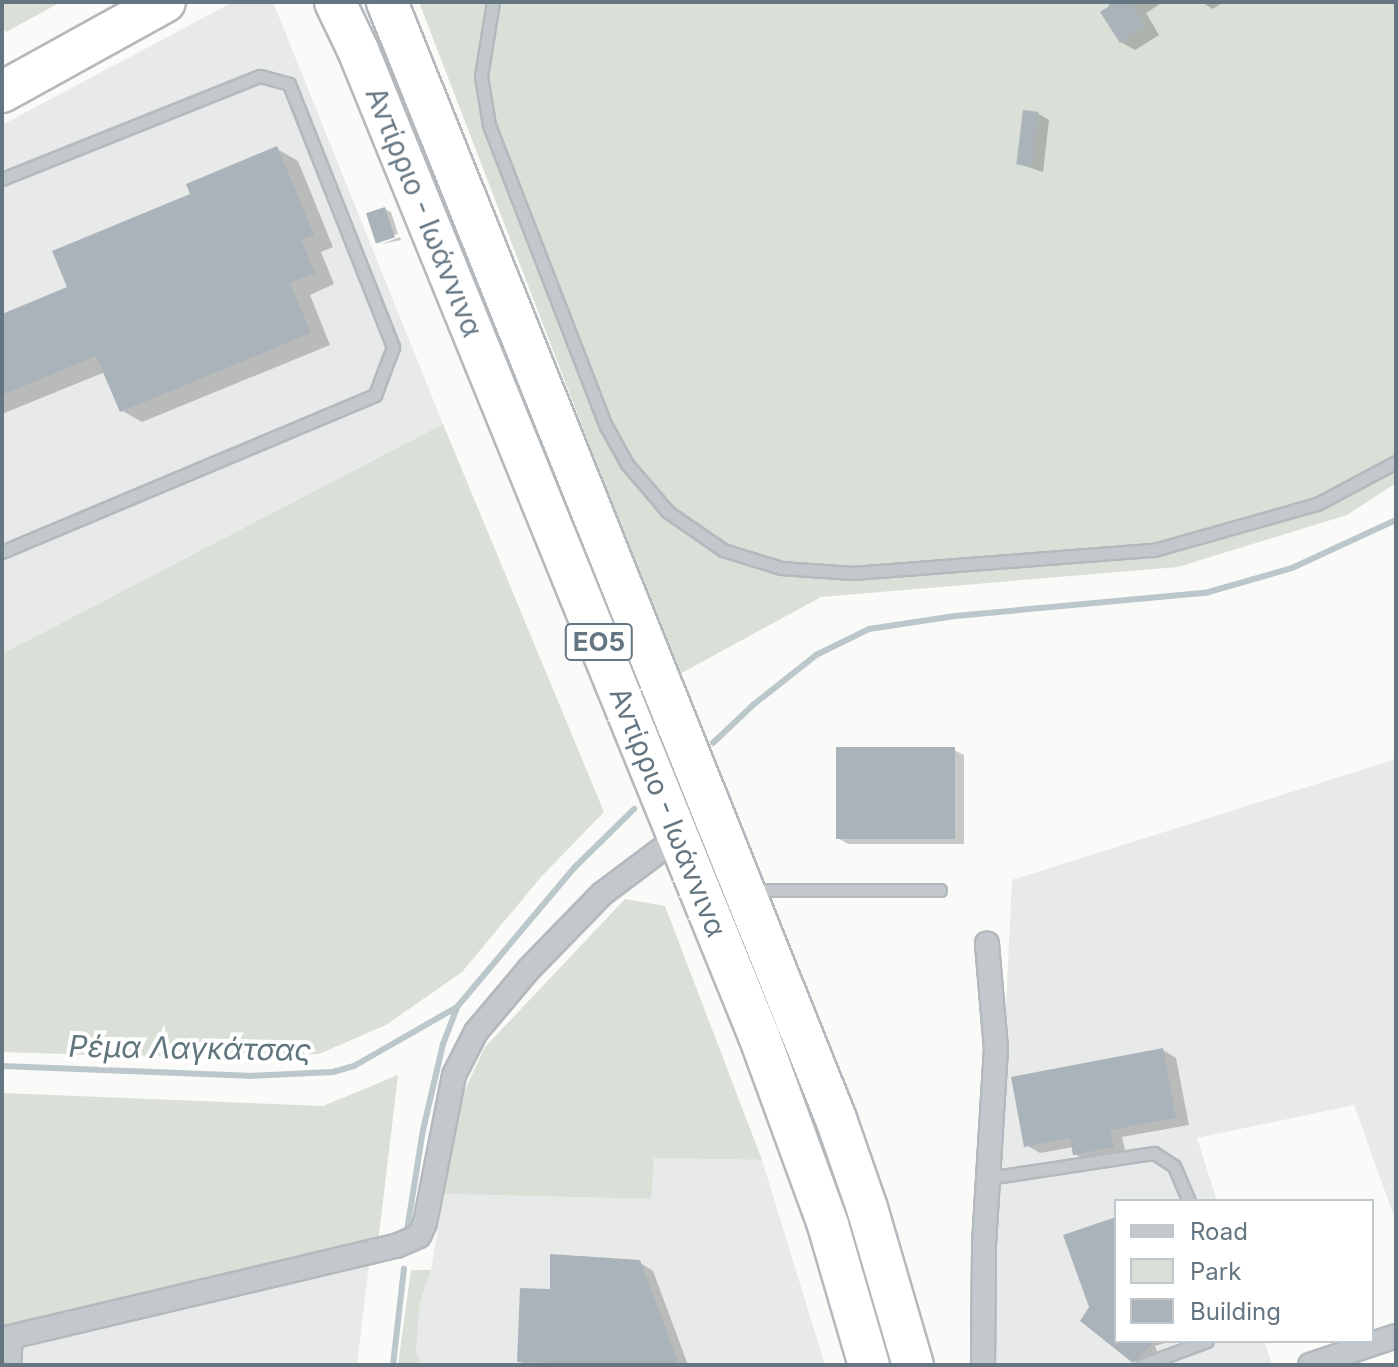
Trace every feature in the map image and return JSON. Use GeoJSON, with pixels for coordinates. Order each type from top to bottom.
{"type":"FeatureCollection","features":[{"type":"Feature","properties":{"kind":"highway"},"geometry":{"type":"LineString","coordinates":[[2,92],[165,2]]}},
{"type":"Feature","properties":{"kind":"highway","name":"Αντίρριο - Ιωάννινα"},"geometry":{"type":"LineString","coordinates":[[335,2],[358,50],[678,837],[800,1146],[848,1288],[869,1365]]}},
{"type":"Feature","properties":{"kind":"highway","name":"Αντίρριο - Ιωάννινα"},"geometry":{"type":"LineString","coordinates":[[387,2],[851,1161],[913,1365]]}},
{"type":"Feature","properties":{"kind":"street"},"geometry":{"type":"LineString","coordinates":[[9,1365],[6,1338],[396,1246],[419,1236],[425,1223],[450,1089],[476,1032],[529,969],[602,894],[678,837]]}},
{"type":"Feature","properties":{"kind":"street"},"geometry":{"type":"LineString","coordinates":[[983,1365],[988,1178],[996,1049],[987,943]]}},
{"type":"Feature","properties":{"kind":"street"},"geometry":{"type":"LineString","coordinates":[[1310,1365],[1376,1355],[1396,1336]]}},
{"type":"Feature","properties":{"kind":"lane"},"geometry":{"type":"LineString","coordinates":[[493,2],[482,49],[481,76],[489,125],[606,426],[627,464],[668,512],[723,550],[781,568],[853,573],[1154,550],[1317,504],[1396,462]]}},
{"type":"Feature","properties":{"kind":"lane"},"geometry":{"type":"LineString","coordinates":[[2,179],[260,76],[289,84],[393,347],[375,395],[2,552]]}},
{"type":"Feature","properties":{"kind":"lane"},"geometry":{"type":"LineString","coordinates":[[745,891],[806,887],[940,890]]}},
{"type":"Feature","properties":{"kind":"lane"},"geometry":{"type":"LineString","coordinates":[[988,1178],[1154,1153],[1174,1166],[1188,1199]]}},
{"type":"Feature","properties":{"kind":"lane"},"geometry":{"type":"LineString","coordinates":[[1142,1365],[1202,1343]]}},
{"type":"Feature","properties":{"kind":"shaded area"},"geometry":{"type":"Polygon","coordinates":[[[233,2],[273,2],[443,424],[2,654],[2,125],[233,2]]]}},
{"type":"Feature","properties":{"kind":"shaded area"},"geometry":{"type":"Polygon","coordinates":[[[1396,759],[1396,1222],[1354,1105],[1197,1138],[1216,1199],[1114,1199],[1114,1343],[1265,1343],[1272,1364],[989,1365],[1012,880],[1396,759]]]}},
{"type":"Feature","properties":{"kind":"shaded area"},"geometry":{"type":"Polygon","coordinates":[[[654,1158],[762,1160],[825,1365],[421,1365],[416,1351],[420,1302],[431,1270],[444,1194],[650,1199],[654,1158]]]}},
{"type":"Feature","properties":{"kind":"shaded area"},"geometry":{"type":"Polygon","coordinates":[[[369,1265],[357,1365],[2,1365],[2,1353],[369,1265]]]}},
{"type":"Feature","properties":{"kind":"green space"},"geometry":{"type":"Polygon","coordinates":[[[2,2],[61,2],[6,32],[2,26],[2,2]]]}},
{"type":"Feature","properties":{"kind":"green space"},"geometry":{"type":"Polygon","coordinates":[[[419,2],[1396,2],[1396,483],[1347,515],[1178,567],[821,597],[678,675],[419,2]]]}},
{"type":"Feature","properties":{"kind":"green space"},"geometry":{"type":"Polygon","coordinates":[[[443,424],[604,812],[541,877],[462,972],[386,1025],[319,1054],[128,1056],[2,1052],[2,654],[443,424]]]}},
{"type":"Feature","properties":{"kind":"green space"},"geometry":{"type":"Polygon","coordinates":[[[625,899],[665,906],[762,1160],[654,1158],[651,1199],[444,1194],[461,1098],[485,1047],[625,899]]]}},
{"type":"Feature","properties":{"kind":"green space"},"geometry":{"type":"Polygon","coordinates":[[[398,1075],[378,1243],[2,1330],[2,1093],[323,1106],[398,1075]]]}},
{"type":"Feature","properties":{"kind":"green space"},"geometry":{"type":"Polygon","coordinates":[[[411,1270],[431,1270],[420,1302],[416,1351],[421,1365],[398,1365],[411,1270]]]}},
{"type":"Feature","properties":{"kind":"building"},"geometry":{"type":"Polygon","coordinates":[[[1116,2],[1131,2],[1146,27],[1120,43],[1100,12],[1116,2]]]}},
{"type":"Feature","properties":{"kind":"building"},"geometry":{"type":"Polygon","coordinates":[[[1023,110],[1039,112],[1032,167],[1016,165],[1023,110]]]}},
{"type":"Feature","properties":{"kind":"building"},"geometry":{"type":"Polygon","coordinates":[[[277,146],[314,235],[301,240],[315,273],[290,283],[311,333],[120,412],[96,356],[2,395],[2,314],[67,287],[52,251],[190,194],[186,184],[277,146]]]}},
{"type":"Feature","properties":{"kind":"building"},"geometry":{"type":"Polygon","coordinates":[[[385,207],[395,237],[376,244],[366,213],[385,207]]]}},
{"type":"Feature","properties":{"kind":"building"},"geometry":{"type":"Polygon","coordinates":[[[836,747],[955,747],[955,839],[836,839],[836,747]]]}},
{"type":"Feature","properties":{"kind":"building"},"geometry":{"type":"Polygon","coordinates":[[[1163,1048],[1176,1118],[1110,1130],[1114,1147],[1073,1155],[1070,1138],[1024,1147],[1011,1077],[1163,1048]]]}},
{"type":"Feature","properties":{"kind":"building"},"geometry":{"type":"Polygon","coordinates":[[[1114,1218],[1114,1343],[1154,1343],[1133,1363],[1080,1321],[1089,1307],[1063,1235],[1114,1218]]]}},
{"type":"Feature","properties":{"kind":"building"},"geometry":{"type":"Polygon","coordinates":[[[550,1254],[640,1260],[679,1365],[517,1362],[520,1288],[550,1289],[550,1254]]]}},
{"type":"Feature","properties":{"kind":"waterway"},"geometry":{"type":"LineString","coordinates":[[713,743],[753,705],[816,655],[869,629],[955,616],[1205,593],[1292,568],[1396,520]]}},
{"type":"Feature","properties":{"kind":"waterway"},"geometry":{"type":"LineString","coordinates":[[406,1237],[423,1130],[443,1044],[457,1007],[575,867],[634,809]]}},
{"type":"Feature","properties":{"kind":"waterway","name":"Ρέμα Λαγκάτσας"},"geometry":{"type":"LineString","coordinates":[[2,1066],[248,1076],[333,1072],[354,1066],[457,1007]]}},
{"type":"Feature","properties":{"kind":"waterway"},"geometry":{"type":"LineString","coordinates":[[393,1365],[404,1269]]}}]}
